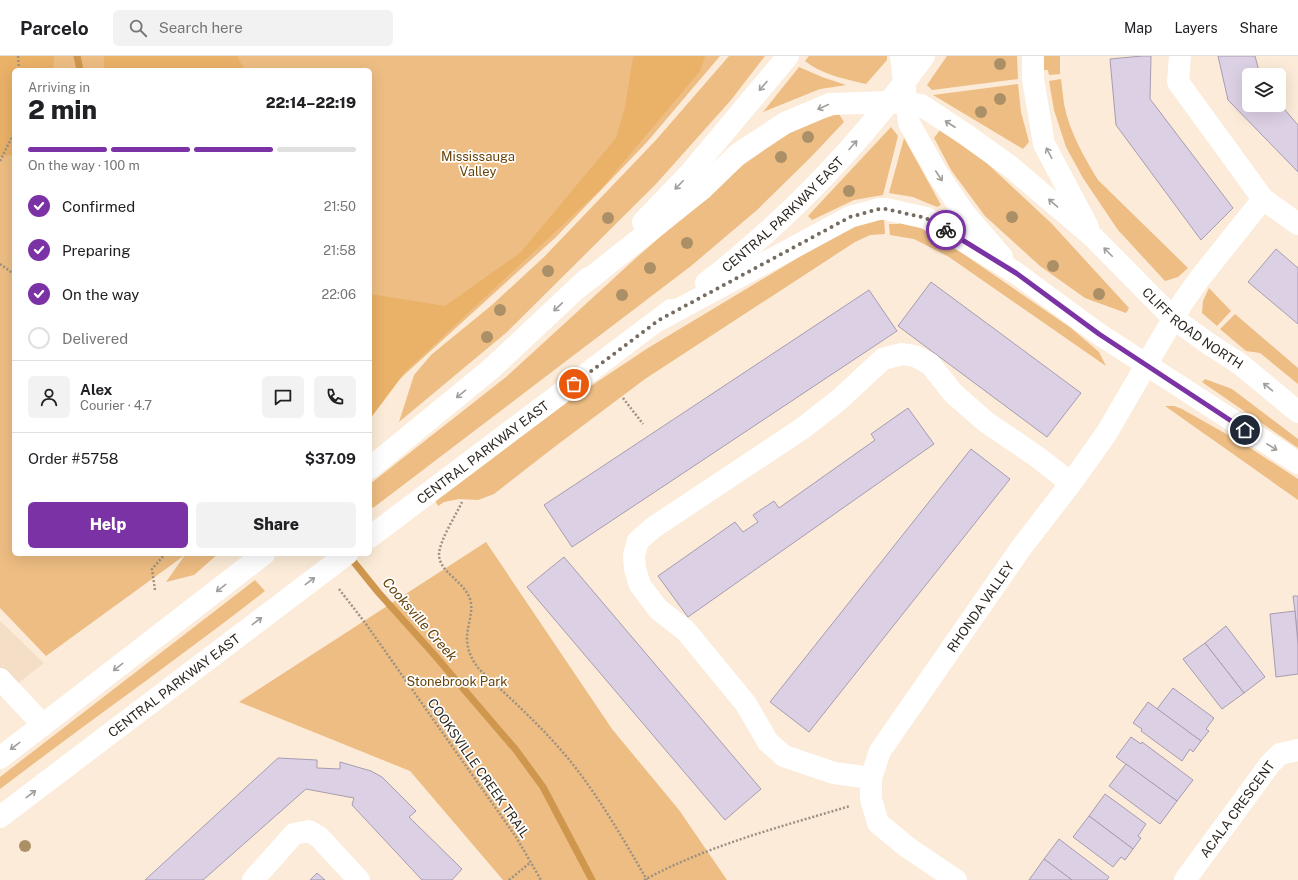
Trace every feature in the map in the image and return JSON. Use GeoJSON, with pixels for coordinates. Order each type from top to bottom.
{"type":"FeatureCollection","features":[{"type":"Feature","properties":{"kind":"street"},"geometry":{"type":"LineString","coordinates":[[372,466],[492,368],[578,288],[690,173],[788,56]]}},
{"type":"Feature","properties":{"kind":"street"},"geometry":{"type":"LineString","coordinates":[[901,56],[900,96],[909,123],[937,173],[964,213],[1016,273]]}},
{"type":"Feature","properties":{"kind":"street","name":"CENTRAL PARKWAY EAST"},"geometry":{"type":"LineString","coordinates":[[372,535],[659,320],[736,259],[816,186],[900,96],[924,56]]}},
{"type":"Feature","properties":{"kind":"street"},"geometry":{"type":"LineString","coordinates":[[1033,56],[1033,79],[1044,144],[1093,237]]}},
{"type":"Feature","properties":{"kind":"street"},"geometry":{"type":"LineString","coordinates":[[1180,56],[1178,82],[1263,199],[1298,224]]}},
{"type":"Feature","properties":{"kind":"street"},"geometry":{"type":"LineString","coordinates":[[578,288],[701,190],[738,154],[785,124],[830,104],[900,96],[921,105],[977,142],[1011,167],[1093,237]]}},
{"type":"Feature","properties":{"kind":"street","name":"RHONDA VALLEY"},"geometry":{"type":"LineString","coordinates":[[871,789],[880,751],[1021,548],[1071,483],[1106,434],[1173,318],[1200,278],[1263,199]]}},
{"type":"Feature","properties":{"kind":"street"},"geometry":{"type":"LineString","coordinates":[[659,320],[850,217],[879,209],[886,209],[926,218],[1016,273],[1099,334],[1298,463]]}},
{"type":"Feature","properties":{"kind":"street","name":"CLIFF ROAD NORTH"},"geometry":{"type":"LineString","coordinates":[[1093,237],[1173,318],[1240,364],[1298,412]]}},
{"type":"Feature","properties":{"kind":"street"},"geometry":{"type":"LineString","coordinates":[[956,880],[907,847],[878,823],[871,789],[834,773],[784,756],[768,742],[746,704],[686,632],[658,609],[640,585],[635,569],[634,555],[638,541],[654,527],[803,428],[840,399],[883,359],[902,354],[915,356],[930,364],[953,393],[986,422],[1036,456],[1071,483]]}},
{"type":"Feature","properties":{"kind":"street","name":"CENTRAL PARKWAY EAST"},"geometry":{"type":"LineString","coordinates":[[0,817],[344,556]]}},
{"type":"Feature","properties":{"kind":"street"},"geometry":{"type":"LineString","coordinates":[[0,758],[258,559]]}},
{"type":"Feature","properties":{"kind":"street"},"geometry":{"type":"LineString","coordinates":[[0,679],[43,725]]}},
{"type":"Feature","properties":{"kind":"street","name":"ACALA CRESCENT"},"geometry":{"type":"LineString","coordinates":[[1185,880],[1270,764],[1280,754],[1298,750]]}},
{"type":"Feature","properties":{"kind":"street"},"geometry":{"type":"LineString","coordinates":[[253,880],[294,834],[309,831],[319,837],[359,880]]}},
{"type":"Feature","properties":{"kind":"path"},"geometry":{"type":"LineString","coordinates":[[18,56],[19,68]]}},
{"type":"Feature","properties":{"kind":"path"},"geometry":{"type":"LineString","coordinates":[[0,161],[12,137]]}},
{"type":"Feature","properties":{"kind":"path"},"geometry":{"type":"LineString","coordinates":[[0,264],[12,273]]}},
{"type":"Feature","properties":{"kind":"path"},"geometry":{"type":"LineString","coordinates":[[623,398],[643,424]]}},
{"type":"Feature","properties":{"kind":"path"},"geometry":{"type":"LineString","coordinates":[[462,502],[442,543],[439,554],[440,562],[447,572],[467,591],[472,610],[467,638],[468,649],[472,660],[479,669],[539,727],[574,766],[593,791],[646,880],[672,865],[871,789]]}},
{"type":"Feature","properties":{"kind":"path"},"geometry":{"type":"LineString","coordinates":[[155,590],[152,569],[163,556]]}},
{"type":"Feature","properties":{"kind":"path","name":"COOKSVILLE CREEK TRAIL"},"geometry":{"type":"LineString","coordinates":[[334,583],[366,624],[516,837],[541,880]]}},
{"type":"Feature","properties":{"kind":"path"},"geometry":{"type":"LineString","coordinates":[[510,880],[531,862]]}},
{"type":"Feature","properties":{"kind":"shaded area"},"geometry":{"type":"Polygon","coordinates":[[[0,56],[54,56],[53,68],[12,68],[12,155],[0,156],[0,56]]]}},
{"type":"Feature","properties":{"kind":"shaded area"},"geometry":{"type":"Polygon","coordinates":[[[104,56],[237,56],[244,68],[104,68],[104,56]]]}},
{"type":"Feature","properties":{"kind":"shaded area"},"geometry":{"type":"Polygon","coordinates":[[[705,56],[700,71],[600,190],[406,371],[372,416],[372,294],[445,306],[520,253],[616,138],[625,107],[633,57],[705,56]]]}},
{"type":"Feature","properties":{"kind":"shaded area"},"geometry":{"type":"Polygon","coordinates":[[[0,621],[44,663],[0,697],[0,621]]]}},
{"type":"Feature","properties":{"kind":"green space","name":"Mississauga Valley"},"geometry":{"type":"Polygon","coordinates":[[[0,56],[720,56],[647,142],[556,237],[372,404],[372,68],[12,68],[12,556],[184,556],[46,656],[0,608],[0,56]]]}},
{"type":"Feature","properties":{"kind":"green space"},"geometry":{"type":"Polygon","coordinates":[[[729,56],[765,56],[731,100],[656,184],[507,332],[399,422],[414,375],[431,355],[492,305],[545,256],[656,140],[729,56]]]}},
{"type":"Feature","properties":{"kind":"green space"},"geometry":{"type":"Polygon","coordinates":[[[809,56],[887,56],[887,60],[866,84],[834,76],[819,70],[805,61],[809,56]]]}},
{"type":"Feature","properties":{"kind":"green space"},"geometry":{"type":"Polygon","coordinates":[[[947,56],[1017,56],[1018,79],[932,90],[927,85],[947,56]]]}},
{"type":"Feature","properties":{"kind":"green space"},"geometry":{"type":"Polygon","coordinates":[[[1041,56],[1060,56],[1060,74],[1049,75],[1048,70],[1042,70],[1041,56]]]}},
{"type":"Feature","properties":{"kind":"green space"},"geometry":{"type":"Polygon","coordinates":[[[799,67],[846,85],[820,89],[763,112],[799,67]]]}},
{"type":"Feature","properties":{"kind":"green space"},"geometry":{"type":"Polygon","coordinates":[[[1061,79],[1066,114],[1082,153],[1098,180],[1188,268],[1178,277],[1165,281],[1118,230],[1083,178],[1066,147],[1054,110],[1049,81],[1061,79]]]}},
{"type":"Feature","properties":{"kind":"green space"},"geometry":{"type":"Polygon","coordinates":[[[1018,84],[1021,112],[1029,142],[1023,149],[933,95],[1018,84]]]}},
{"type":"Feature","properties":{"kind":"green space"},"geometry":{"type":"Polygon","coordinates":[[[839,114],[844,122],[757,210],[691,266],[373,508],[372,482],[506,377],[636,258],[743,165],[787,134],[821,119],[839,114]]]}},
{"type":"Feature","properties":{"kind":"green space"},"geometry":{"type":"Polygon","coordinates":[[[891,127],[898,136],[883,195],[854,200],[812,220],[808,216],[891,127]]]}},
{"type":"Feature","properties":{"kind":"green space"},"geometry":{"type":"Polygon","coordinates":[[[940,130],[975,152],[1052,224],[1129,308],[1126,313],[1085,298],[1040,266],[985,216],[951,170],[934,138],[940,130]]]}},
{"type":"Feature","properties":{"kind":"green space"},"geometry":{"type":"Polygon","coordinates":[[[904,138],[941,205],[937,207],[913,197],[889,193],[904,138]]]}},
{"type":"Feature","properties":{"kind":"green space"},"geometry":{"type":"Polygon","coordinates":[[[884,219],[885,234],[870,235],[855,242],[645,379],[494,494],[478,500],[459,499],[444,502],[438,506],[435,500],[573,398],[648,348],[801,256],[860,223],[884,219]]]}},
{"type":"Feature","properties":{"kind":"green space"},"geometry":{"type":"Polygon","coordinates":[[[899,219],[930,231],[1071,328],[1099,352],[1106,366],[949,257],[914,239],[890,235],[889,224],[899,224],[899,219]]]}},
{"type":"Feature","properties":{"kind":"green space"},"geometry":{"type":"Polygon","coordinates":[[[1209,288],[1231,311],[1217,326],[1202,313],[1203,301],[1209,288]]]}},
{"type":"Feature","properties":{"kind":"green space"},"geometry":{"type":"Polygon","coordinates":[[[1235,314],[1298,368],[1298,384],[1260,353],[1246,351],[1220,329],[1235,314]]]}},
{"type":"Feature","properties":{"kind":"green space"},"geometry":{"type":"Polygon","coordinates":[[[1205,379],[1232,389],[1298,439],[1298,448],[1202,382],[1205,379]]]}},
{"type":"Feature","properties":{"kind":"green space"},"geometry":{"type":"Polygon","coordinates":[[[1165,406],[1174,406],[1182,409],[1244,444],[1298,479],[1298,500],[1165,406]]]}},
{"type":"Feature","properties":{"kind":"green space","name":"Stonebrook Park"},"geometry":{"type":"Polygon","coordinates":[[[486,542],[612,729],[679,810],[727,880],[503,880],[410,771],[239,702],[486,542]]]}},
{"type":"Feature","properties":{"kind":"green space","name":"Mississauga Valley"},"geometry":{"type":"Polygon","coordinates":[[[184,556],[216,556],[194,575],[166,582],[184,556]]]}},
{"type":"Feature","properties":{"kind":"green space"},"geometry":{"type":"Polygon","coordinates":[[[255,580],[265,591],[0,789],[0,777],[255,580]]]}},
{"type":"Feature","properties":{"kind":"building"},"geometry":{"type":"Polygon","coordinates":[[[1151,56],[1150,99],[1233,208],[1201,240],[1116,125],[1110,59],[1151,56]]]}},
{"type":"Feature","properties":{"kind":"building"},"geometry":{"type":"Polygon","coordinates":[[[1218,56],[1255,56],[1258,68],[1242,68],[1242,112],[1286,111],[1298,125],[1298,172],[1228,100],[1218,56]]]}},
{"type":"Feature","properties":{"kind":"building"},"geometry":{"type":"Polygon","coordinates":[[[1276,249],[1298,268],[1298,324],[1248,282],[1276,249]]]}},
{"type":"Feature","properties":{"kind":"building"},"geometry":{"type":"Polygon","coordinates":[[[931,282],[1081,393],[1047,437],[898,326],[931,282]]]}},
{"type":"Feature","properties":{"kind":"building"},"geometry":{"type":"Polygon","coordinates":[[[869,290],[897,331],[572,547],[544,505],[869,290]]]}},
{"type":"Feature","properties":{"kind":"building"},"geometry":{"type":"Polygon","coordinates":[[[908,408],[934,444],[688,617],[658,576],[735,522],[743,532],[758,522],[753,515],[774,501],[779,508],[875,440],[871,434],[908,408]]]}},
{"type":"Feature","properties":{"kind":"building"},"geometry":{"type":"Polygon","coordinates":[[[971,449],[1010,479],[809,732],[770,702],[971,449]]]}},
{"type":"Feature","properties":{"kind":"building"},"geometry":{"type":"Polygon","coordinates":[[[564,557],[761,789],[725,820],[527,587],[564,557]]]}},
{"type":"Feature","properties":{"kind":"building"},"geometry":{"type":"Polygon","coordinates":[[[1293,596],[1298,596],[1298,644],[1295,611],[1293,596]]]}},
{"type":"Feature","properties":{"kind":"building"},"geometry":{"type":"Polygon","coordinates":[[[1295,611],[1298,644],[1298,674],[1276,677],[1270,614],[1295,611]]]}},
{"type":"Feature","properties":{"kind":"building"},"geometry":{"type":"Polygon","coordinates":[[[1226,626],[1265,677],[1244,693],[1205,643],[1226,626]]]}},
{"type":"Feature","properties":{"kind":"building"},"geometry":{"type":"Polygon","coordinates":[[[1205,643],[1244,693],[1222,709],[1183,659],[1205,643]]]}},
{"type":"Feature","properties":{"kind":"building"},"geometry":{"type":"Polygon","coordinates":[[[1173,688],[1214,718],[1206,729],[1209,731],[1201,741],[1157,709],[1173,688]]]}},
{"type":"Feature","properties":{"kind":"building"},"geometry":{"type":"Polygon","coordinates":[[[1148,702],[1201,741],[1193,752],[1190,749],[1182,761],[1141,731],[1142,729],[1133,723],[1148,702]]]}},
{"type":"Feature","properties":{"kind":"building"},"geometry":{"type":"Polygon","coordinates":[[[1131,737],[1141,744],[1142,742],[1193,780],[1177,801],[1116,757],[1131,737]]]}},
{"type":"Feature","properties":{"kind":"building"},"geometry":{"type":"Polygon","coordinates":[[[278,758],[317,760],[317,768],[340,769],[340,762],[371,771],[382,777],[416,811],[409,817],[462,869],[452,880],[422,880],[352,805],[354,798],[306,789],[203,880],[145,880],[278,758]]]}},
{"type":"Feature","properties":{"kind":"building"},"geometry":{"type":"Polygon","coordinates":[[[1126,764],[1177,801],[1160,824],[1109,786],[1126,764]]]}},
{"type":"Feature","properties":{"kind":"building"},"geometry":{"type":"Polygon","coordinates":[[[1105,794],[1146,824],[1138,836],[1141,838],[1133,849],[1089,816],[1105,794]]]}},
{"type":"Feature","properties":{"kind":"building"},"geometry":{"type":"Polygon","coordinates":[[[1089,816],[1133,849],[1125,860],[1121,857],[1113,867],[1073,837],[1089,816]]]}},
{"type":"Feature","properties":{"kind":"building"},"geometry":{"type":"Polygon","coordinates":[[[1059,839],[1109,877],[1107,880],[1072,880],[1044,859],[1059,839]]]}},
{"type":"Feature","properties":{"kind":"building"},"geometry":{"type":"Polygon","coordinates":[[[1044,859],[1072,880],[1029,880],[1044,859]]]}},
{"type":"Feature","properties":{"kind":"building"},"geometry":{"type":"Polygon","coordinates":[[[317,873],[325,880],[310,880],[317,873]]]}},
{"type":"Feature","properties":{"kind":"waterway","name":"Cooksville Creek"},"geometry":{"type":"LineString","coordinates":[[77,56],[80,68]]}},
{"type":"Feature","properties":{"kind":"waterway","name":"Cooksville Creek"},"geometry":{"type":"LineString","coordinates":[[349,556],[378,592],[516,750],[543,787],[592,880]]}},
{"type":"Feature","properties":{"kind":"way so far"},"geometry":{"type":"LineString","coordinates":[[574,384],[659,320],[850,217],[879,209],[886,209],[926,218],[946,230]]}},
{"type":"Feature","properties":{"kind":"route"},"geometry":{"type":"LineString","coordinates":[[946,230],[1016,273],[1099,334],[1245,430]]}}]}
